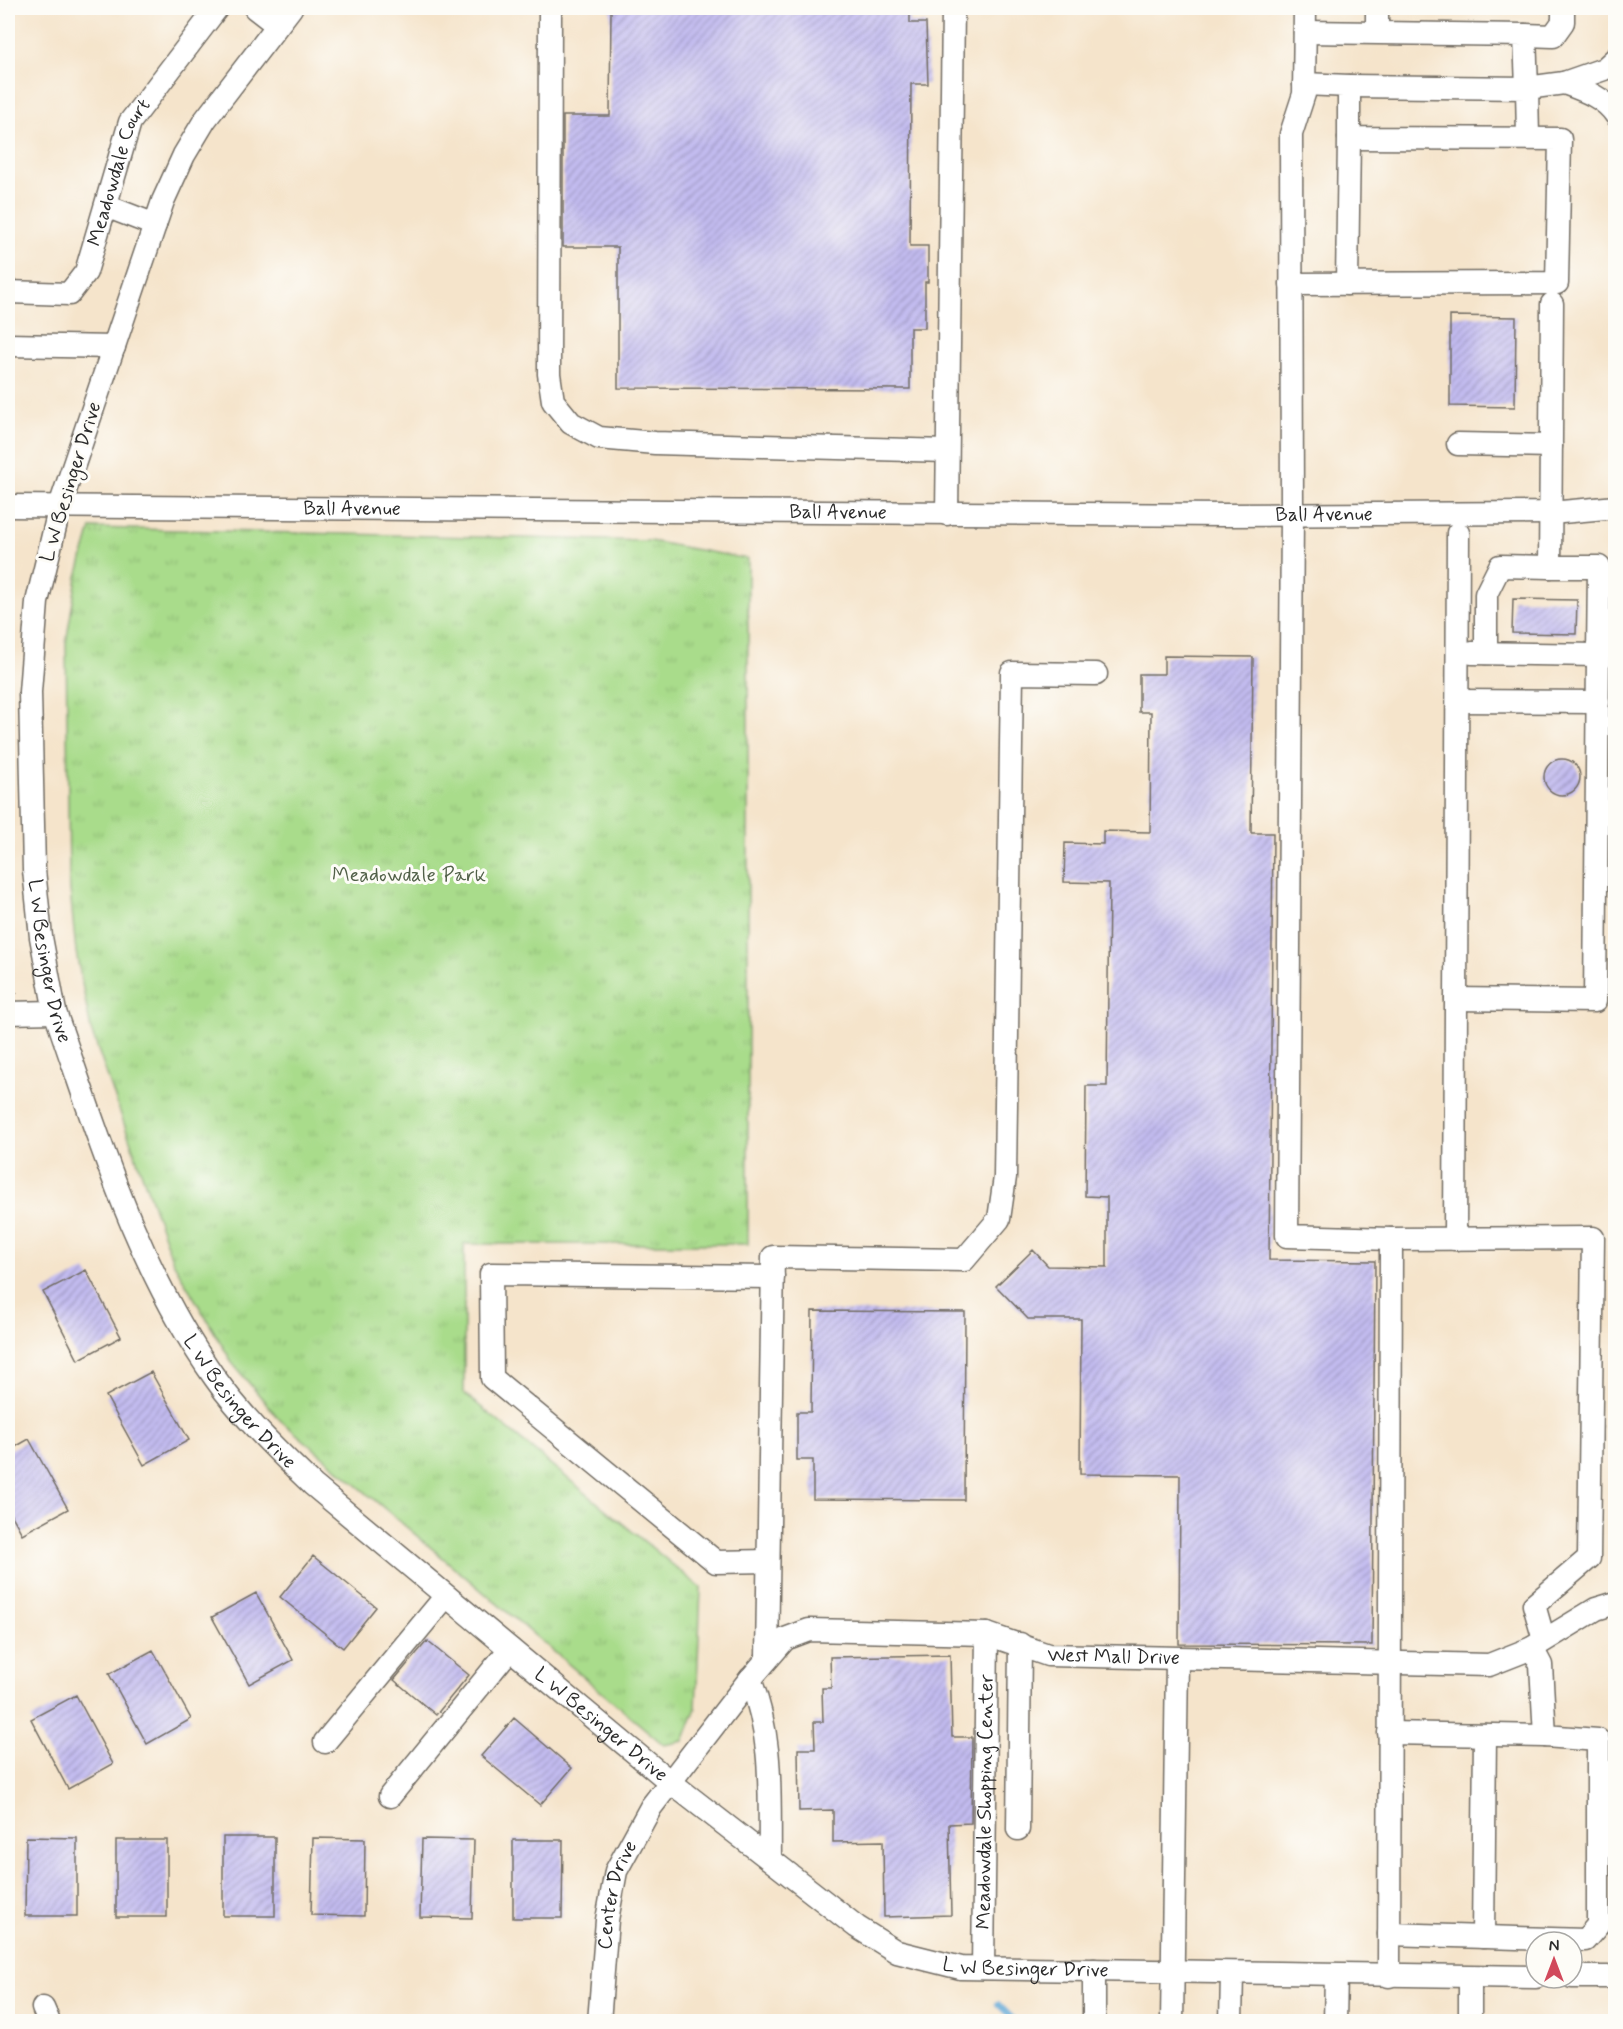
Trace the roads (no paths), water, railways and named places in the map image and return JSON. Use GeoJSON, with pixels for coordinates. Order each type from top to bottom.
{"type":"FeatureCollection","features":[{"type":"Feature","properties":{"kind":"street","name":"Meadowdale Court"},"geometry":{"type":"LineString","coordinates":[[8,292],[69,294],[86,272],[130,122],[217,8]]}},
{"type":"Feature","properties":{"kind":"street"},"geometry":{"type":"LineString","coordinates":[[255,8],[277,25]]}},
{"type":"Feature","properties":{"kind":"street","name":"L W Besinger Drive"},"geometry":{"type":"LineString","coordinates":[[291,8],[205,120],[184,155],[155,225],[60,506],[37,602],[30,704],[34,870],[41,937],[55,1012],[133,1231],[176,1316],[215,1378],[261,1435],[313,1485],[669,1781],[857,1927],[897,1952],[961,1968],[1524,1977]]}},
{"type":"Feature","properties":{"kind":"street"},"geometry":{"type":"LineString","coordinates":[[550,8],[549,374],[553,401],[571,423],[599,438],[655,443],[947,451]]}},
{"type":"Feature","properties":{"kind":"street"},"geometry":{"type":"LineString","coordinates":[[946,514],[953,8]]}},
{"type":"Feature","properties":{"kind":"street"},"geometry":{"type":"LineString","coordinates":[[1305,8],[1304,94],[1290,134],[1292,514],[1287,1236],[1391,1239],[1593,1238],[1589,1558],[1534,1605],[1541,1665],[1545,1736]]}},
{"type":"Feature","properties":{"kind":"street"},"geometry":{"type":"LineString","coordinates":[[1377,8],[1377,32]]}},
{"type":"Feature","properties":{"kind":"street"},"geometry":{"type":"LineString","coordinates":[[1305,32],[1553,36],[1563,22],[1563,8]]}},
{"type":"Feature","properties":{"kind":"street"},"geometry":{"type":"LineString","coordinates":[[1526,35],[1528,138]]}},
{"type":"Feature","properties":{"kind":"street"},"geometry":{"type":"LineString","coordinates":[[1304,84],[1527,88],[1564,83],[1604,69],[1616,58]]}},
{"type":"Feature","properties":{"kind":"street"},"geometry":{"type":"LineString","coordinates":[[1564,83],[1594,95],[1611,107],[1616,115]]}},
{"type":"Feature","properties":{"kind":"street"},"geometry":{"type":"LineString","coordinates":[[1347,284],[1349,86]]}},
{"type":"Feature","properties":{"kind":"street"},"geometry":{"type":"LineString","coordinates":[[1349,138],[1560,139],[1554,294],[1550,567]]}},
{"type":"Feature","properties":{"kind":"street"},"geometry":{"type":"LineString","coordinates":[[106,206],[155,225]]}},
{"type":"Feature","properties":{"kind":"street"},"geometry":{"type":"LineString","coordinates":[[1291,284],[1347,284],[1554,294]]}},
{"type":"Feature","properties":{"kind":"street"},"geometry":{"type":"LineString","coordinates":[[8,345],[114,347]]}},
{"type":"Feature","properties":{"kind":"street"},"geometry":{"type":"LineString","coordinates":[[1458,444],[1551,446]]}},
{"type":"Feature","properties":{"kind":"street","name":"Ball Avenue"},"geometry":{"type":"LineString","coordinates":[[8,506],[946,514],[1551,513],[1616,507]]}},
{"type":"Feature","properties":{"kind":"street"},"geometry":{"type":"LineString","coordinates":[[1455,1239],[1458,533]]}},
{"type":"Feature","properties":{"kind":"street"},"geometry":{"type":"LineString","coordinates":[[1456,999],[1595,1000],[1599,567],[1500,566],[1486,594],[1486,653]]}},
{"type":"Feature","properties":{"kind":"street"},"geometry":{"type":"LineString","coordinates":[[1458,652],[1598,655]]}},
{"type":"Feature","properties":{"kind":"street"},"geometry":{"type":"LineString","coordinates":[[767,1659],[773,1257],[964,1260],[999,1219],[1005,1177],[1012,673],[1096,674]]}},
{"type":"Feature","properties":{"kind":"street"},"geometry":{"type":"LineString","coordinates":[[1458,701],[1598,702]]}},
{"type":"Feature","properties":{"kind":"street"},"geometry":{"type":"LineString","coordinates":[[8,1013],[55,1012]]}},
{"type":"Feature","properties":{"kind":"street"},"geometry":{"type":"LineString","coordinates":[[1389,1976],[1391,1239]]}},
{"type":"Feature","properties":{"kind":"street"},"geometry":{"type":"LineString","coordinates":[[768,1561],[716,1562],[492,1378],[491,1274],[773,1277]]}},
{"type":"Feature","properties":{"kind":"street"},"geometry":{"type":"LineString","coordinates":[[325,1742],[446,1596]]}},
{"type":"Feature","properties":{"kind":"street","name":"West Mall Drive"},"geometry":{"type":"LineString","coordinates":[[669,1781],[785,1639],[809,1630],[987,1634],[1048,1655],[1177,1660],[1489,1665],[1538,1644],[1596,1609],[1616,1603]]}},
{"type":"Feature","properties":{"kind":"street","name":"Meadowdale Shopping Center"},"geometry":{"type":"LineString","coordinates":[[983,1968],[987,1634]]}},
{"type":"Feature","properties":{"kind":"street"},"geometry":{"type":"LineString","coordinates":[[1018,1829],[1020,1644]]}},
{"type":"Feature","properties":{"kind":"street"},"geometry":{"type":"LineString","coordinates":[[390,1796],[510,1649]]}},
{"type":"Feature","properties":{"kind":"street"},"geometry":{"type":"LineString","coordinates":[[1172,2022],[1177,1660]]}},
{"type":"Feature","properties":{"kind":"street"},"geometry":{"type":"LineString","coordinates":[[750,1679],[762,1710],[768,1740],[770,1859]]}},
{"type":"Feature","properties":{"kind":"street"},"geometry":{"type":"LineString","coordinates":[[1389,1733],[1545,1736],[1598,1740],[1598,1925],[1585,1940],[1389,1934]]}},
{"type":"Feature","properties":{"kind":"street"},"geometry":{"type":"LineString","coordinates":[[1483,1937],[1485,1735]]}},
{"type":"Feature","properties":{"kind":"street","name":"Center Drive"},"geometry":{"type":"LineString","coordinates":[[599,2022],[607,1920],[616,1871],[651,1807],[669,1781]]}},
{"type":"Feature","properties":{"kind":"street"},"geometry":{"type":"LineString","coordinates":[[1094,1970],[1094,2022]]}},
{"type":"Feature","properties":{"kind":"street"},"geometry":{"type":"LineString","coordinates":[[1231,2022],[1232,1973]]}},
{"type":"Feature","properties":{"kind":"street"},"geometry":{"type":"LineString","coordinates":[[1335,2022],[1336,1975]]}},
{"type":"Feature","properties":{"kind":"street"},"geometry":{"type":"LineString","coordinates":[[1470,1977],[1470,2022]]}},
{"type":"Feature","properties":{"kind":"street"},"geometry":{"type":"LineString","coordinates":[[1584,1977],[1616,1977]]}},
{"type":"Feature","properties":{"kind":"waterway"},"geometry":{"type":"LineString","coordinates":[[998,2004],[1016,2022]]}},
{"type":"Feature","properties":{"kind":"park label","name":"Meadowdale Park"},"geometry":{"type":"Point","coordinates":[409,875]}}]}
